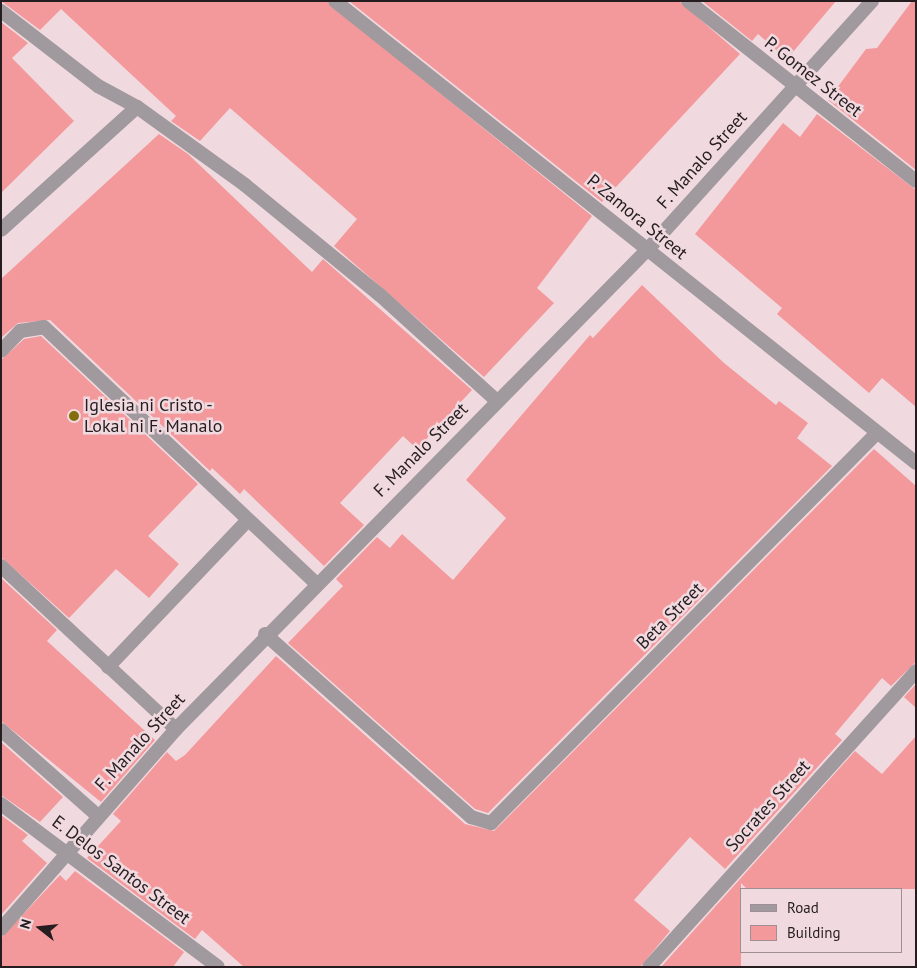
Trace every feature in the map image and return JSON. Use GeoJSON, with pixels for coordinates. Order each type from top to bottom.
{"type":"FeatureCollection","features":[{"type":"Feature","properties":{"kind":"street","name":"P. Zamora Street"},"geometry":{"type":"LineString","coordinates":[[335,1],[916,464]]}},
{"type":"Feature","properties":{"kind":"street","name":"P. Gomez Street"},"geometry":{"type":"LineString","coordinates":[[688,1],[793,86],[916,181]]}},
{"type":"Feature","properties":{"kind":"street","name":"F. Manalo Street"},"geometry":{"type":"LineString","coordinates":[[1,929],[176,728],[265,634],[648,249],[793,86],[872,1]]}},
{"type":"Feature","properties":{"kind":"street"},"geometry":{"type":"LineString","coordinates":[[1,12],[98,86],[137,107],[245,185],[373,289],[497,401]]}},
{"type":"Feature","properties":{"kind":"street"},"geometry":{"type":"LineString","coordinates":[[1,230],[137,107]]}},
{"type":"Feature","properties":{"kind":"street"},"geometry":{"type":"LineString","coordinates":[[1,351],[20,332],[44,327],[246,522],[316,583]]}},
{"type":"Feature","properties":{"kind":"street","name":"Beta Street"},"geometry":{"type":"LineString","coordinates":[[265,634],[471,816],[491,823],[876,434]]}},
{"type":"Feature","properties":{"kind":"street"},"geometry":{"type":"LineString","coordinates":[[108,667],[246,522]]}},
{"type":"Feature","properties":{"kind":"street"},"geometry":{"type":"LineString","coordinates":[[1,566],[176,728]]}},
{"type":"Feature","properties":{"kind":"street","name":"Socrates Street"},"geometry":{"type":"LineString","coordinates":[[649,967],[916,671]]}},
{"type":"Feature","properties":{"kind":"street"},"geometry":{"type":"LineString","coordinates":[[1,730],[98,816]]}},
{"type":"Feature","properties":{"kind":"street","name":"E. Delos Santos Street"},"geometry":{"type":"LineString","coordinates":[[1,804],[68,851],[218,967]]}},
{"type":"Feature","properties":{"kind":"building"},"geometry":{"type":"Polygon","coordinates":[[[1,1],[326,1],[592,216],[537,288],[554,303],[484,377],[334,246],[357,219],[230,108],[200,141],[171,121],[176,116],[61,9],[40,30],[1,1]]]}},
{"type":"Feature","properties":{"kind":"building"},"geometry":{"type":"Polygon","coordinates":[[[349,1],[679,1],[740,54],[602,202],[349,1]]]}},
{"type":"Feature","properties":{"kind":"building"},"geometry":{"type":"Polygon","coordinates":[[[702,1],[836,1],[787,59],[758,34],[752,41],[702,1]]]}},
{"type":"Feature","properties":{"kind":"building"},"geometry":{"type":"Polygon","coordinates":[[[912,1],[916,1],[916,170],[828,100],[866,49],[877,48],[912,1]]]}},
{"type":"Feature","properties":{"kind":"building"},"geometry":{"type":"Polygon","coordinates":[[[1,22],[28,43],[12,58],[74,121],[1,193],[1,22]]]}},
{"type":"Feature","properties":{"kind":"building"},"geometry":{"type":"Polygon","coordinates":[[[817,114],[916,190],[916,407],[882,378],[869,393],[777,314],[782,308],[695,234],[783,123],[800,137],[817,114]]]}},
{"type":"Feature","properties":{"kind":"building"},"geometry":{"type":"Polygon","coordinates":[[[159,134],[188,154],[312,272],[323,259],[472,390],[417,449],[403,436],[340,503],[364,525],[324,566],[244,489],[240,494],[212,468],[210,471],[50,320],[18,323],[1,338],[1,279],[159,134]]]}},
{"type":"Feature","properties":{"kind":"building"},"geometry":{"type":"Polygon","coordinates":[[[642,285],[724,363],[776,405],[779,401],[808,423],[797,438],[832,466],[488,813],[475,809],[288,643],[343,586],[336,579],[377,537],[390,548],[402,534],[453,580],[506,518],[466,480],[590,335],[593,338],[642,285]]]}},
{"type":"Feature","properties":{"kind":"building"},"geometry":{"type":"Polygon","coordinates":[[[41,336],[198,484],[148,536],[179,564],[149,598],[116,569],[69,618],[1,557],[1,360],[24,339],[41,336]]]}},
{"type":"Feature","properties":{"kind":"building"},"geometry":{"type":"Polygon","coordinates":[[[874,449],[916,486],[916,662],[891,686],[882,678],[835,734],[842,740],[725,869],[690,837],[634,900],[670,931],[640,967],[244,967],[202,930],[195,939],[87,858],[121,821],[113,814],[167,752],[176,761],[185,755],[276,656],[465,824],[494,831],[874,449]]]}},
{"type":"Feature","properties":{"kind":"building"},"geometry":{"type":"Polygon","coordinates":[[[1,578],[57,630],[47,641],[155,740],[101,802],[1,721],[1,578]]]}},
{"type":"Feature","properties":{"kind":"building"},"geometry":{"type":"Polygon","coordinates":[[[916,684],[916,708],[904,697],[916,684]]]}},
{"type":"Feature","properties":{"kind":"building"},"geometry":{"type":"Polygon","coordinates":[[[916,736],[916,889],[746,888],[741,883],[741,967],[661,967],[855,751],[882,774],[916,736]]]}},
{"type":"Feature","properties":{"kind":"building"},"geometry":{"type":"Polygon","coordinates":[[[1,742],[63,797],[40,822],[1,795],[1,742]]]}},
{"type":"Feature","properties":{"kind":"building"},"geometry":{"type":"Polygon","coordinates":[[[1,815],[28,835],[22,841],[47,863],[1,915],[1,815]]]}},
{"type":"Feature","properties":{"kind":"building"},"geometry":{"type":"Polygon","coordinates":[[[75,871],[184,952],[173,967],[1,967],[1,938],[60,875],[66,881],[75,871]]]}},
{"type":"Feature","properties":{"kind":"place","name":"Iglesia ni Cristo - Lokal ni F. Manalo"},"geometry":{"type":"Point","coordinates":[74,416]}}]}
